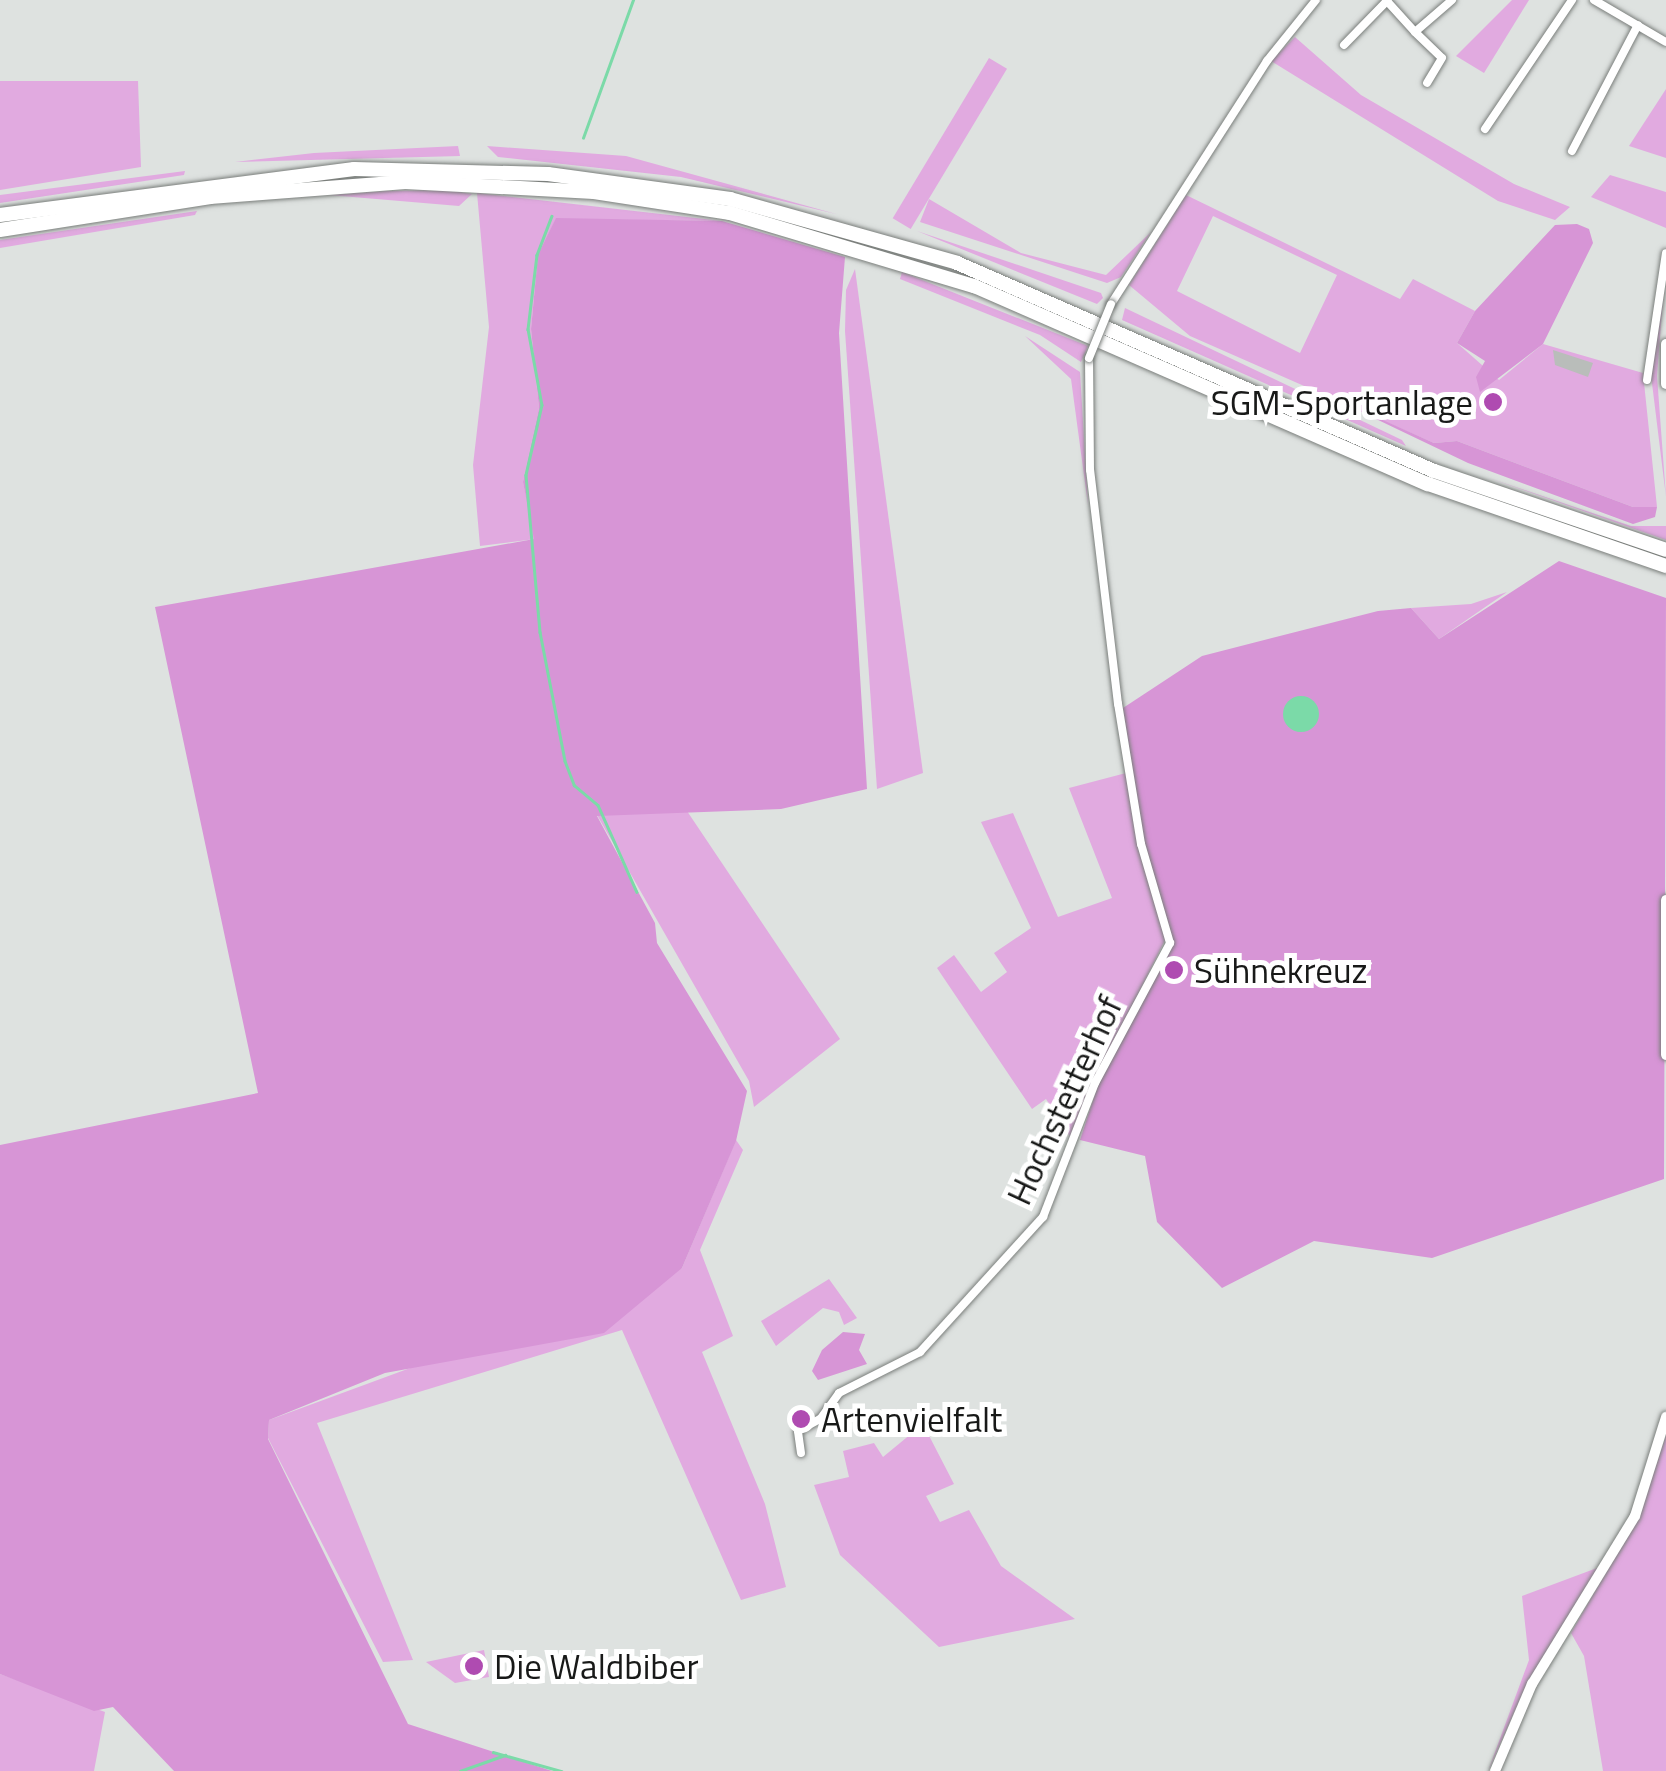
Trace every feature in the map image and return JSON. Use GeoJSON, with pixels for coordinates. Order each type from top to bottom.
{"type":"FeatureCollection","features":[{"type":"Feature","properties":{"kind":"highway"},"geometry":{"type":"LineString","coordinates":[[0,216],[281,174],[492,177],[730,199],[890,242],[1030,292],[1434,471],[1666,550]]}},
{"type":"Feature","properties":{"kind":"highway"},"geometry":{"type":"LineString","coordinates":[[0,230],[286,188],[460,176]]}},
{"type":"Feature","properties":{"kind":"highway"},"geometry":{"type":"LineString","coordinates":[[492,177],[730,213],[929,269],[1428,484],[1666,566]]}},
{"type":"Feature","properties":{"kind":"street","name":"Hochstetterhof"},"geometry":{"type":"LineString","coordinates":[[801,1452],[798,1431],[821,1418],[839,1393],[920,1352],[1043,1217],[1095,1083],[1170,943],[1141,844],[1118,704],[1086,369],[1112,304],[1299,16],[1316,0]]}},
{"type":"Feature","properties":{"kind":"street"},"geometry":{"type":"LineString","coordinates":[[1344,45],[1386,0],[1442,58],[1427,83]]}},
{"type":"Feature","properties":{"kind":"street"},"geometry":{"type":"LineString","coordinates":[[1415,32],[1452,0]]}},
{"type":"Feature","properties":{"kind":"street"},"geometry":{"type":"LineString","coordinates":[[1485,128],[1572,0]]}},
{"type":"Feature","properties":{"kind":"street"},"geometry":{"type":"LineString","coordinates":[[1594,0],[1666,42]]}},
{"type":"Feature","properties":{"kind":"street"},"geometry":{"type":"LineString","coordinates":[[1572,151],[1638,25]]}},
{"type":"Feature","properties":{"kind":"street"},"geometry":{"type":"LineString","coordinates":[[1647,380],[1666,253]]}},
{"type":"Feature","properties":{"kind":"street"},"geometry":{"type":"LineString","coordinates":[[1666,344],[1666,384]]}},
{"type":"Feature","properties":{"kind":"street"},"geometry":{"type":"LineString","coordinates":[[1666,900],[1666,1054]]}},
{"type":"Feature","properties":{"kind":"street"},"geometry":{"type":"LineString","coordinates":[[1495,1771],[1532,1684],[1635,1516],[1666,1418]]}},
{"type":"Feature","properties":{"kind":"shaded area"},"geometry":{"type":"Polygon","coordinates":[[[1512,0],[1529,0],[1484,73],[1456,56],[1512,0]]]}},
{"type":"Feature","properties":{"kind":"shaded area"},"geometry":{"type":"Polygon","coordinates":[[[1295,37],[1361,95],[1514,184],[1570,207],[1555,220],[1498,201],[1271,61],[1295,37]]]}},
{"type":"Feature","properties":{"kind":"shaded area"},"geometry":{"type":"Polygon","coordinates":[[[989,58],[1007,69],[911,229],[893,218],[989,58]]]}},
{"type":"Feature","properties":{"kind":"shaded area"},"geometry":{"type":"Polygon","coordinates":[[[0,81],[138,81],[141,167],[0,190],[0,81]]]}},
{"type":"Feature","properties":{"kind":"shaded area"},"geometry":{"type":"Polygon","coordinates":[[[1666,89],[1666,158],[1629,146],[1666,89]]]}},
{"type":"Feature","properties":{"kind":"shaded area"},"geometry":{"type":"Polygon","coordinates":[[[458,146],[460,156],[235,162],[314,153],[458,146]]]}},
{"type":"Feature","properties":{"kind":"shaded area"},"geometry":{"type":"Polygon","coordinates":[[[487,146],[626,156],[836,214],[681,177],[498,157],[487,146]]]}},
{"type":"Feature","properties":{"kind":"shaded area"},"geometry":{"type":"Polygon","coordinates":[[[185,171],[184,175],[0,203],[0,195],[185,171]]]}},
{"type":"Feature","properties":{"kind":"shaded area"},"geometry":{"type":"Polygon","coordinates":[[[1610,175],[1666,192],[1666,228],[1591,197],[1610,175]]]}},
{"type":"Feature","properties":{"kind":"shaded area"},"geometry":{"type":"Polygon","coordinates":[[[446,190],[472,194],[459,206],[329,195],[446,190]]]}},
{"type":"Feature","properties":{"kind":"shaded area"},"geometry":{"type":"Polygon","coordinates":[[[477,193],[722,221],[556,219],[538,254],[531,329],[539,408],[523,482],[535,539],[480,546],[473,465],[489,327],[477,193]]]}},
{"type":"Feature","properties":{"kind":"shaded area","name":"SGM-Sportanlage"},"geometry":{"type":"Polygon","coordinates":[[[1186,195],[1400,299],[1413,279],[1475,311],[1457,343],[1499,380],[1543,344],[1643,373],[1657,507],[1633,507],[1457,441],[1434,443],[1190,336],[1129,285],[1186,195]],[[1213,216],[1177,291],[1300,353],[1337,275],[1213,216]]]}},
{"type":"Feature","properties":{"kind":"shaded area"},"geometry":{"type":"Polygon","coordinates":[[[929,199],[1021,253],[1106,275],[1151,232],[1121,277],[1107,283],[920,222],[929,199]]]}},
{"type":"Feature","properties":{"kind":"shaded area"},"geometry":{"type":"Polygon","coordinates":[[[197,211],[195,215],[0,248],[0,240],[197,211]]]}},
{"type":"Feature","properties":{"kind":"shaded area"},"geometry":{"type":"Polygon","coordinates":[[[556,218],[722,221],[845,257],[839,333],[867,789],[781,809],[597,816],[655,923],[657,943],[747,1091],[736,1141],[682,1268],[604,1333],[385,1373],[269,1420],[268,1439],[408,1724],[552,1771],[174,1771],[113,1707],[94,1711],[0,1674],[0,1145],[258,1093],[155,607],[534,539],[523,482],[539,408],[531,329],[538,254],[556,218]]]}},
{"type":"Feature","properties":{"kind":"shaded area"},"geometry":{"type":"Polygon","coordinates":[[[1577,224],[1589,229],[1593,243],[1543,344],[1480,392],[1476,377],[1485,361],[1457,343],[1475,311],[1555,225],[1577,224]]]}},
{"type":"Feature","properties":{"kind":"shaded area"},"geometry":{"type":"Polygon","coordinates":[[[917,231],[1101,293],[1103,298],[1097,304],[917,231]]]}},
{"type":"Feature","properties":{"kind":"shaded area"},"geometry":{"type":"Polygon","coordinates":[[[1666,260],[1657,376],[1666,497],[1650,367],[1666,260]]]}},
{"type":"Feature","properties":{"kind":"shaded area"},"geometry":{"type":"Polygon","coordinates":[[[855,269],[923,773],[877,789],[845,331],[846,290],[855,269]]]}},
{"type":"Feature","properties":{"kind":"shaded area"},"geometry":{"type":"Polygon","coordinates":[[[902,272],[1088,346],[1081,362],[1040,335],[900,279],[902,272]]]}},
{"type":"Feature","properties":{"kind":"shaded area"},"geometry":{"type":"Polygon","coordinates":[[[1125,308],[1402,440],[1406,446],[1122,320],[1125,308]]]}},
{"type":"Feature","properties":{"kind":"shaded area"},"geometry":{"type":"Polygon","coordinates":[[[1025,336],[1080,372],[1088,505],[1071,379],[1025,336]]]}},
{"type":"Feature","properties":{"kind":"shaded area"},"geometry":{"type":"Polygon","coordinates":[[[1305,385],[1434,443],[1457,441],[1633,507],[1657,507],[1655,517],[1633,524],[1468,463],[1305,385]]]}},
{"type":"Feature","properties":{"kind":"shaded area"},"geometry":{"type":"Polygon","coordinates":[[[1486,477],[1631,526],[1666,526],[1666,540],[1486,477]]]}},
{"type":"Feature","properties":{"kind":"shaded area"},"geometry":{"type":"Polygon","coordinates":[[[1559,561],[1666,598],[1664,1179],[1432,1258],[1314,1241],[1222,1288],[1157,1222],[1145,1156],[1080,1140],[1098,1085],[1173,945],[1143,840],[1123,708],[1202,656],[1378,611],[1411,608],[1439,639],[1559,561]]]}},
{"type":"Feature","properties":{"kind":"shaded area"},"geometry":{"type":"Polygon","coordinates":[[[1507,592],[1439,639],[1411,608],[1471,604],[1507,592]]]}},
{"type":"Feature","properties":{"kind":"shaded area"},"geometry":{"type":"Polygon","coordinates":[[[1301,696],[1313,702],[1319,714],[1313,726],[1301,732],[1289,726],[1283,714],[1289,702],[1301,696]]]}},
{"type":"Feature","properties":{"kind":"shaded area"},"geometry":{"type":"Polygon","coordinates":[[[1126,773],[1166,938],[1092,1086],[1074,1143],[1046,1099],[1032,1109],[937,968],[954,955],[981,992],[1007,972],[994,953],[1031,928],[981,822],[1013,813],[1058,917],[1112,898],[1069,788],[1126,773]]]}},
{"type":"Feature","properties":{"kind":"shaded area"},"geometry":{"type":"Polygon","coordinates":[[[687,811],[840,1039],[754,1107],[749,1081],[597,815],[687,811]]]}},
{"type":"Feature","properties":{"kind":"shaded area"},"geometry":{"type":"Polygon","coordinates":[[[736,1140],[743,1150],[700,1250],[733,1336],[702,1352],[765,1504],[786,1587],[741,1600],[622,1330],[317,1423],[413,1660],[383,1662],[268,1438],[269,1420],[682,1268],[736,1140]]]}},
{"type":"Feature","properties":{"kind":"shaded area"},"geometry":{"type":"Polygon","coordinates":[[[829,1279],[857,1318],[844,1325],[839,1312],[823,1308],[776,1346],[761,1321],[829,1279]]]}},
{"type":"Feature","properties":{"kind":"shaded area"},"geometry":{"type":"Polygon","coordinates":[[[843,1332],[865,1334],[859,1350],[867,1364],[818,1380],[812,1371],[822,1350],[843,1332]]]}},
{"type":"Feature","properties":{"kind":"shaded area"},"geometry":{"type":"Polygon","coordinates":[[[923,1424],[954,1484],[926,1496],[940,1522],[969,1510],[1001,1566],[1075,1619],[939,1647],[840,1555],[814,1485],[849,1477],[843,1451],[874,1443],[883,1457],[923,1424]]]}},
{"type":"Feature","properties":{"kind":"shaded area"},"geometry":{"type":"Polygon","coordinates":[[[1666,1436],[1666,1771],[1603,1771],[1584,1656],[1571,1633],[1639,1515],[1666,1436]]]}},
{"type":"Feature","properties":{"kind":"shaded area"},"geometry":{"type":"Polygon","coordinates":[[[1605,1565],[1528,1681],[1488,1771],[1529,1660],[1522,1596],[1605,1565]]]}},
{"type":"Feature","properties":{"kind":"shaded area"},"geometry":{"type":"Polygon","coordinates":[[[484,1650],[489,1677],[455,1683],[426,1662],[484,1650]]]}},
{"type":"Feature","properties":{"kind":"shaded area"},"geometry":{"type":"Polygon","coordinates":[[[0,1674],[105,1712],[94,1771],[0,1771],[0,1674]]]}},
{"type":"Feature","properties":{"kind":"building"},"geometry":{"type":"Polygon","coordinates":[[[1553,350],[1593,363],[1588,377],[1555,365],[1553,350]]]}},
{"type":"Feature","properties":{"kind":"waterway"},"geometry":{"type":"LineString","coordinates":[[583,138],[633,0]]}},
{"type":"Feature","properties":{"kind":"waterway"},"geometry":{"type":"LineString","coordinates":[[552,216],[537,255],[528,329],[542,405],[526,475],[540,632],[565,761],[574,785],[598,805],[637,892]]}},
{"type":"Feature","properties":{"kind":"waterway"},"geometry":{"type":"LineString","coordinates":[[493,1752],[561,1771]]}},
{"type":"Feature","properties":{"kind":"waterway"},"geometry":{"type":"LineString","coordinates":[[460,1771],[505,1755]]}},
{"type":"Feature","properties":{"kind":"place","name":"SGM-Sportanlage"},"geometry":{"type":"Point","coordinates":[1493,402]}},
{"type":"Feature","properties":{"kind":"place","name":"Sühnekreuz"},"geometry":{"type":"Point","coordinates":[1174,970]}},
{"type":"Feature","properties":{"kind":"place","name":"Artenvielfalt"},"geometry":{"type":"Point","coordinates":[801,1419]}},
{"type":"Feature","properties":{"kind":"place","name":"Die Waldbiber"},"geometry":{"type":"Point","coordinates":[474,1666]}}]}
